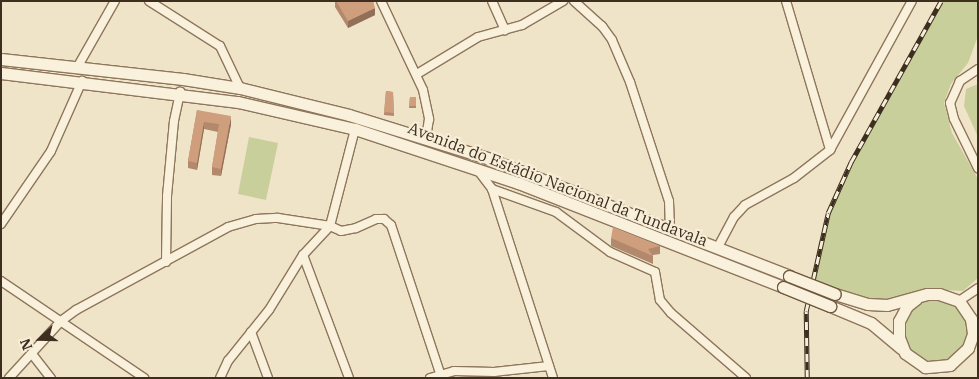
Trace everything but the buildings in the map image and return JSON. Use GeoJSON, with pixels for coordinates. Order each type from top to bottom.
{"type":"FeatureCollection","features":[{"type":"Feature","properties":{"kind":"street"},"geometry":{"type":"LineString","coordinates":[[78,66],[115,1]]}},
{"type":"Feature","properties":{"kind":"street"},"geometry":{"type":"LineString","coordinates":[[149,1],[220,46],[240,88]]}},
{"type":"Feature","properties":{"kind":"street"},"geometry":{"type":"LineString","coordinates":[[381,1],[417,74],[428,105],[426,137]]}},
{"type":"Feature","properties":{"kind":"street"},"geometry":{"type":"LineString","coordinates":[[492,1],[505,30]]}},
{"type":"Feature","properties":{"kind":"street"},"geometry":{"type":"LineString","coordinates":[[417,74],[478,37],[522,26],[563,1]]}},
{"type":"Feature","properties":{"kind":"street"},"geometry":{"type":"LineString","coordinates":[[574,1],[602,26],[612,40],[643,115],[656,168],[669,201],[670,229]]}},
{"type":"Feature","properties":{"kind":"street"},"geometry":{"type":"LineString","coordinates":[[786,1],[830,150]]}},
{"type":"Feature","properties":{"kind":"street"},"geometry":{"type":"LineString","coordinates":[[718,247],[734,217],[745,205],[794,178],[830,150],[912,1]]}},
{"type":"Feature","properties":{"kind":"street","name":"Avenida do Estádio Nacional da Tundavala"},"geometry":{"type":"LineString","coordinates":[[1,59],[78,66],[240,88],[426,137],[858,302],[887,305],[916,298]]}},
{"type":"Feature","properties":{"kind":"street"},"geometry":{"type":"LineString","coordinates":[[978,69],[960,81],[950,103],[954,119],[978,168]]}},
{"type":"Feature","properties":{"kind":"street","name":"Avenida do Estádio Nacional da Tundavala"},"geometry":{"type":"LineString","coordinates":[[1,73],[180,92],[238,102],[355,129],[476,167],[830,306],[882,330],[905,352]]}},
{"type":"Feature","properties":{"kind":"street"},"geometry":{"type":"LineString","coordinates":[[1,224],[51,151],[82,81]]}},
{"type":"Feature","properties":{"kind":"street"},"geometry":{"type":"LineString","coordinates":[[166,262],[167,196],[174,121],[180,92]]}},
{"type":"Feature","properties":{"kind":"street"},"geometry":{"type":"LineString","coordinates":[[220,378],[228,361],[251,332],[303,254],[330,226],[355,129]]}},
{"type":"Feature","properties":{"kind":"street"},"geometry":{"type":"LineString","coordinates":[[476,167],[492,189],[553,378]]}},
{"type":"Feature","properties":{"kind":"street"},"geometry":{"type":"LineString","coordinates":[[492,189],[556,212],[610,252],[655,272],[660,300],[671,314],[746,378]]}},
{"type":"Feature","properties":{"kind":"street"},"geometry":{"type":"LineString","coordinates":[[9,378],[61,320],[228,227],[256,219],[278,218],[330,226],[341,231],[384,219],[392,225],[440,373]]}},
{"type":"Feature","properties":{"kind":"street"},"geometry":{"type":"LineString","coordinates":[[303,254],[350,378]]}},
{"type":"Feature","properties":{"kind":"street"},"geometry":{"type":"LineString","coordinates":[[1,281],[144,378]]}},
{"type":"Feature","properties":{"kind":"street"},"geometry":{"type":"LineString","coordinates":[[959,301],[978,288]]}},
{"type":"Feature","properties":{"kind":"street"},"geometry":{"type":"LineString","coordinates":[[940,294],[959,301],[971,319],[973,334],[968,348],[950,365],[938,368],[926,367],[905,352],[899,338],[899,321],[907,306],[916,298],[940,294]]}},
{"type":"Feature","properties":{"kind":"street"},"geometry":{"type":"LineString","coordinates":[[251,332],[268,378]]}},
{"type":"Feature","properties":{"kind":"street"},"geometry":{"type":"LineString","coordinates":[[32,354],[51,378]]}},
{"type":"Feature","properties":{"kind":"street"},"geometry":{"type":"LineString","coordinates":[[430,378],[440,373],[549,366]]}},
{"type":"Feature","properties":{"kind":"green space"},"geometry":{"type":"Polygon","coordinates":[[[941,1],[978,1],[978,36],[968,63],[951,84],[944,103],[952,133],[978,179],[978,278],[963,291],[924,289],[879,301],[856,297],[812,279],[819,242],[828,213],[851,162],[941,1]]]}},
{"type":"Feature","properties":{"kind":"green space"},"geometry":{"type":"Polygon","coordinates":[[[978,84],[978,137],[964,106],[966,89],[978,84]]]}},
{"type":"Feature","properties":{"kind":"green space"},"geometry":{"type":"Polygon","coordinates":[[[249,137],[278,143],[266,200],[238,194],[249,137]]]}},
{"type":"Feature","properties":{"kind":"green space"},"geometry":{"type":"Polygon","coordinates":[[[935,299],[953,305],[961,313],[967,331],[961,349],[953,357],[935,363],[917,357],[909,349],[903,331],[909,313],[917,305],[935,299]]]}},
{"type":"Feature","properties":{"kind":"railway"},"geometry":{"type":"LineString","coordinates":[[807,378],[806,311],[828,213],[851,162],[941,1]]}}]}
